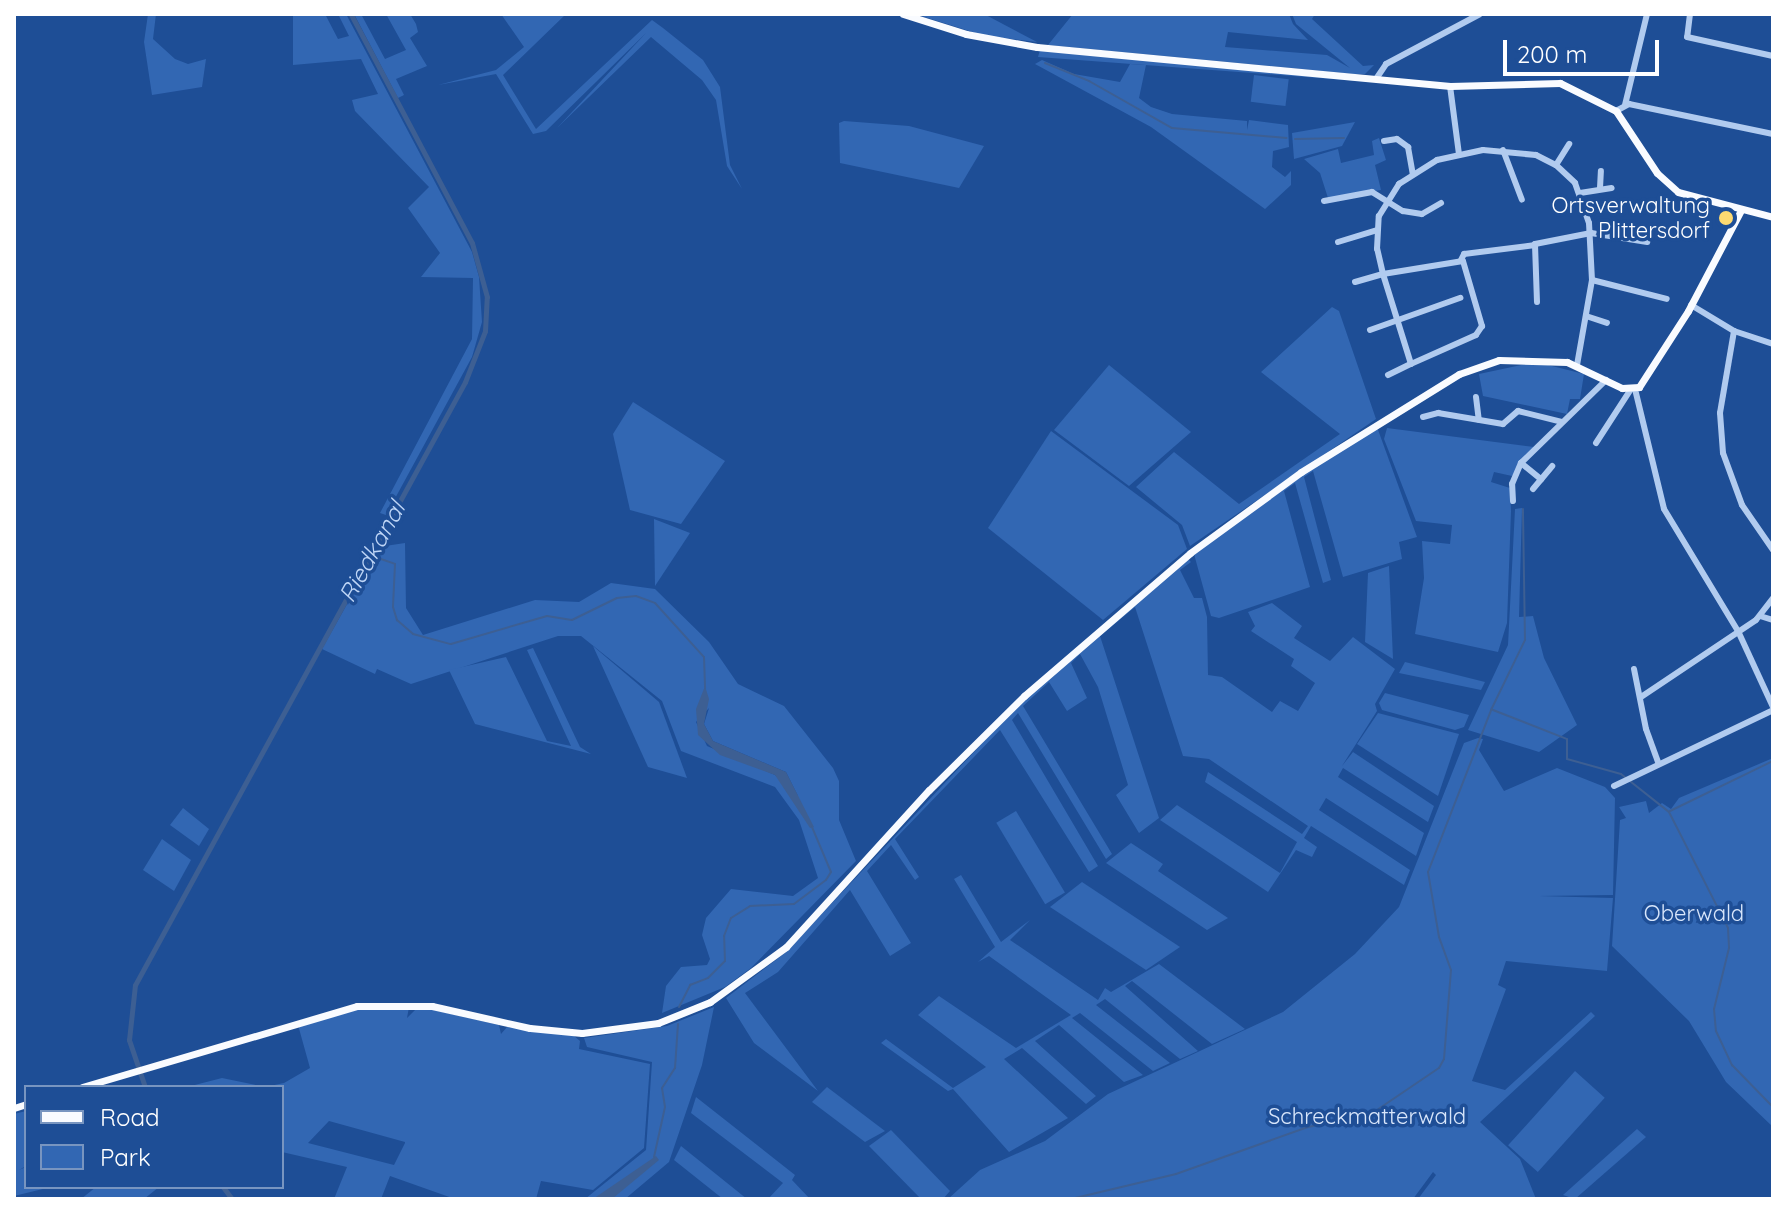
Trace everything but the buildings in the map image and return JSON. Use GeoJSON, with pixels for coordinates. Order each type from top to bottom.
{"type":"FeatureCollection","features":[{"type":"Feature","properties":{"kind":"main road"},"geometry":{"type":"LineString","coordinates":[[903,14],[966,34],[1037,47],[1450,86],[1560,83],[1616,111],[1667,184],[1695,199],[1773,217]]}},
{"type":"Feature","properties":{"kind":"main road"},"geometry":{"type":"LineString","coordinates":[[89,1085],[357,1006],[422,1004],[530,1028],[582,1033],[658,1023],[710,1002],[786,947],[960,758],[1068,657],[1220,531],[1369,427],[1471,368],[1506,359],[1577,365],[1633,389],[1691,305],[1741,210]]}},
{"type":"Feature","properties":{"kind":"street"},"geometry":{"type":"LineString","coordinates":[[1376,79],[1386,64],[1480,14]]}},
{"type":"Feature","properties":{"kind":"street"},"geometry":{"type":"LineString","coordinates":[[1616,111],[1625,105],[1647,14]]}},
{"type":"Feature","properties":{"kind":"street"},"geometry":{"type":"LineString","coordinates":[[1690,14],[1687,37],[1773,56]]}},
{"type":"Feature","properties":{"kind":"street"},"geometry":{"type":"LineString","coordinates":[[1450,86],[1459,154]]}},
{"type":"Feature","properties":{"kind":"street"},"geometry":{"type":"LineString","coordinates":[[1625,105],[1773,134]]}},
{"type":"Feature","properties":{"kind":"street"},"geometry":{"type":"LineString","coordinates":[[1384,141],[1397,139],[1408,147],[1413,174]]}},
{"type":"Feature","properties":{"kind":"street"},"geometry":{"type":"LineString","coordinates":[[1556,165],[1569,144]]}},
{"type":"Feature","properties":{"kind":"street"},"geometry":{"type":"LineString","coordinates":[[1503,150],[1522,200]]}},
{"type":"Feature","properties":{"kind":"street"},"geometry":{"type":"LineString","coordinates":[[1411,364],[1383,274],[1375,231],[1386,200],[1413,174],[1459,154],[1503,150],[1556,165],[1580,193],[1591,233],[1592,280],[1577,365]]}},
{"type":"Feature","properties":{"kind":"street"},"geometry":{"type":"LineString","coordinates":[[1600,188],[1601,171]]}},
{"type":"Feature","properties":{"kind":"street"},"geometry":{"type":"LineString","coordinates":[[1580,193],[1612,188]]}},
{"type":"Feature","properties":{"kind":"street"},"geometry":{"type":"LineString","coordinates":[[1324,201],[1372,192],[1422,214],[1441,203]]}},
{"type":"Feature","properties":{"kind":"street"},"geometry":{"type":"LineString","coordinates":[[1338,242],[1375,231]]}},
{"type":"Feature","properties":{"kind":"street"},"geometry":{"type":"LineString","coordinates":[[1388,375],[1481,329],[1461,260],[1464,254],[1535,245],[1591,233],[1647,242]]}},
{"type":"Feature","properties":{"kind":"street"},"geometry":{"type":"LineString","coordinates":[[1535,245],[1537,302]]}},
{"type":"Feature","properties":{"kind":"street"},"geometry":{"type":"LineString","coordinates":[[1355,282],[1461,260]]}},
{"type":"Feature","properties":{"kind":"street"},"geometry":{"type":"LineString","coordinates":[[1592,280],[1667,299]]}},
{"type":"Feature","properties":{"kind":"street"},"geometry":{"type":"LineString","coordinates":[[1370,330],[1397,317],[1460,298]]}},
{"type":"Feature","properties":{"kind":"street"},"geometry":{"type":"LineString","coordinates":[[1691,305],[1734,331],[1773,344]]}},
{"type":"Feature","properties":{"kind":"street"},"geometry":{"type":"LineString","coordinates":[[1586,316],[1607,323]]}},
{"type":"Feature","properties":{"kind":"street"},"geometry":{"type":"LineString","coordinates":[[1734,331],[1720,413],[1723,453],[1742,505],[1773,550]]}},
{"type":"Feature","properties":{"kind":"street"},"geometry":{"type":"LineString","coordinates":[[1513,501],[1513,479],[1521,463],[1606,380]]}},
{"type":"Feature","properties":{"kind":"street"},"geometry":{"type":"LineString","coordinates":[[1596,443],[1633,389]]}},
{"type":"Feature","properties":{"kind":"street"},"geometry":{"type":"LineString","coordinates":[[1614,786],[1773,709],[1738,631],[1664,509],[1633,389]]}},
{"type":"Feature","properties":{"kind":"street"},"geometry":{"type":"LineString","coordinates":[[1476,397],[1479,420]]}},
{"type":"Feature","properties":{"kind":"street"},"geometry":{"type":"LineString","coordinates":[[1423,417],[1438,413],[1503,424],[1518,411],[1562,422]]}},
{"type":"Feature","properties":{"kind":"street"},"geometry":{"type":"LineString","coordinates":[[1521,463],[1541,479]]}},
{"type":"Feature","properties":{"kind":"street"},"geometry":{"type":"LineString","coordinates":[[1533,489],[1552,466]]}},
{"type":"Feature","properties":{"kind":"street"},"geometry":{"type":"LineString","coordinates":[[1641,697],[1760,616],[1773,598]]}},
{"type":"Feature","properties":{"kind":"street"},"geometry":{"type":"LineString","coordinates":[[1760,616],[1773,620]]}},
{"type":"Feature","properties":{"kind":"street"},"geometry":{"type":"LineString","coordinates":[[1634,669],[1659,764]]}},
{"type":"Feature","properties":{"kind":"green space"},"geometry":{"type":"Polygon","coordinates":[[[148,14],[156,14],[153,39],[175,59],[188,64],[206,59],[202,87],[152,95],[144,42],[148,14]]]}},
{"type":"Feature","properties":{"kind":"green space"},"geometry":{"type":"Polygon","coordinates":[[[293,14],[325,14],[338,39],[349,36],[338,14],[346,14],[472,252],[479,277],[482,322],[472,357],[386,515],[380,513],[472,339],[473,278],[421,277],[440,253],[408,208],[429,187],[355,111],[352,100],[378,94],[361,59],[293,65],[293,14]]]}},
{"type":"Feature","properties":{"kind":"green space"},"geometry":{"type":"Polygon","coordinates":[[[354,14],[361,14],[385,59],[406,50],[386,14],[410,14],[418,32],[410,38],[427,66],[396,79],[404,95],[398,98],[354,14]]]}},
{"type":"Feature","properties":{"kind":"green space"},"geometry":{"type":"Polygon","coordinates":[[[501,14],[566,14],[503,75],[536,129],[652,20],[703,60],[720,87],[730,165],[742,189],[727,166],[716,100],[702,80],[651,37],[557,128],[646,33],[546,131],[533,134],[496,74],[438,85],[496,70],[524,47],[501,14]]]}},
{"type":"Feature","properties":{"kind":"green space"},"geometry":{"type":"Polygon","coordinates":[[[915,14],[984,14],[1037,42],[985,36],[915,14]]]}},
{"type":"Feature","properties":{"kind":"green space"},"geometry":{"type":"Polygon","coordinates":[[[1073,14],[1289,14],[1293,24],[1308,40],[1228,32],[1225,47],[1327,55],[1350,68],[1296,24],[1292,14],[1315,14],[1312,19],[1363,66],[1374,65],[1365,74],[1354,74],[1048,45],[1073,14]]]}},
{"type":"Feature","properties":{"kind":"green space"},"geometry":{"type":"Polygon","coordinates":[[[1040,50],[1371,81],[1372,82],[1038,57],[1040,50]]]}},
{"type":"Feature","properties":{"kind":"green space"},"geometry":{"type":"Polygon","coordinates":[[[1042,60],[1074,74],[1120,82],[1130,64],[1146,65],[1139,98],[1151,107],[1172,114],[1247,121],[1247,130],[1249,120],[1288,125],[1289,147],[1273,151],[1272,167],[1285,177],[1291,171],[1291,185],[1265,209],[1151,127],[1035,64],[1042,60]]]}},
{"type":"Feature","properties":{"kind":"green space"},"geometry":{"type":"Polygon","coordinates":[[[1254,75],[1289,79],[1285,106],[1251,102],[1254,75]]]}},
{"type":"Feature","properties":{"kind":"green space"},"geometry":{"type":"Polygon","coordinates":[[[1355,122],[1342,146],[1294,159],[1292,133],[1355,122]]]}},
{"type":"Feature","properties":{"kind":"green space"},"geometry":{"type":"Polygon","coordinates":[[[839,123],[909,126],[984,146],[959,188],[840,163],[839,123]]]}},
{"type":"Feature","properties":{"kind":"green space"},"geometry":{"type":"Polygon","coordinates":[[[1379,138],[1386,160],[1375,165],[1381,190],[1328,198],[1320,173],[1304,159],[1338,149],[1341,163],[1374,155],[1372,141],[1379,138]]]}},
{"type":"Feature","properties":{"kind":"green space"},"geometry":{"type":"Polygon","coordinates":[[[1332,307],[1339,311],[1376,419],[1190,546],[1182,525],[1136,487],[1174,452],[1239,504],[1340,434],[1261,372],[1332,307]]]}},
{"type":"Feature","properties":{"kind":"green space"},"geometry":{"type":"Polygon","coordinates":[[[1536,362],[1584,374],[1580,399],[1570,399],[1567,414],[1483,396],[1479,374],[1536,362]]]}},
{"type":"Feature","properties":{"kind":"green space"},"geometry":{"type":"Polygon","coordinates":[[[1109,365],[1191,432],[1129,486],[1054,430],[1109,365]]]}},
{"type":"Feature","properties":{"kind":"green space"},"geometry":{"type":"Polygon","coordinates":[[[633,402],[725,461],[681,524],[630,510],[613,434],[633,402]]]}},
{"type":"Feature","properties":{"kind":"green space"},"geometry":{"type":"Polygon","coordinates":[[[1377,427],[1417,537],[1399,542],[1402,559],[1343,577],[1313,471],[1304,477],[1331,580],[1323,583],[1295,483],[1284,491],[1310,587],[1219,618],[1211,616],[1194,554],[1312,468],[1377,427]]]}},
{"type":"Feature","properties":{"kind":"green space"},"geometry":{"type":"Polygon","coordinates":[[[1387,428],[1534,447],[1512,476],[1494,472],[1491,482],[1510,488],[1511,511],[1507,623],[1498,652],[1415,634],[1424,578],[1422,541],[1450,544],[1452,525],[1416,521],[1384,439],[1387,428]]]}},
{"type":"Feature","properties":{"kind":"green space"},"geometry":{"type":"Polygon","coordinates":[[[1051,431],[1178,525],[1187,549],[1103,620],[988,528],[1051,431]]]}},
{"type":"Feature","properties":{"kind":"green space"},"geometry":{"type":"Polygon","coordinates":[[[1522,508],[1519,617],[1533,616],[1544,658],[1577,725],[1539,752],[1468,730],[1508,645],[1515,509],[1522,508]]]}},
{"type":"Feature","properties":{"kind":"green space"},"geometry":{"type":"Polygon","coordinates":[[[654,519],[690,533],[655,586],[654,519]]]}},
{"type":"Feature","properties":{"kind":"green space"},"geometry":{"type":"Polygon","coordinates":[[[405,543],[406,608],[423,635],[535,600],[579,602],[611,583],[655,589],[709,642],[738,684],[784,706],[833,768],[839,781],[839,820],[856,861],[751,968],[725,987],[662,1013],[666,986],[681,967],[707,965],[710,959],[702,935],[706,918],[731,889],[793,896],[818,878],[799,820],[775,787],[681,751],[662,701],[581,636],[558,636],[411,684],[377,669],[375,674],[322,649],[370,563],[375,565],[385,546],[405,543]],[[709,708],[696,722],[707,746],[775,775],[798,796],[786,772],[713,741],[704,724],[709,708]]]}},
{"type":"Feature","properties":{"kind":"green space"},"geometry":{"type":"Polygon","coordinates":[[[1188,559],[1191,562],[1180,570],[1194,598],[1202,598],[1207,617],[1208,675],[1222,677],[1272,712],[1280,701],[1298,711],[1315,683],[1291,666],[1294,659],[1251,631],[1255,626],[1248,612],[1272,603],[1302,626],[1294,638],[1330,661],[1353,637],[1395,669],[1375,704],[1377,711],[1342,766],[1353,752],[1434,806],[1428,822],[1343,768],[1338,777],[1424,833],[1416,856],[1326,798],[1319,810],[1410,870],[1404,885],[1311,826],[1304,838],[1317,847],[1312,857],[1296,850],[1268,892],[1160,820],[1177,805],[1280,873],[1297,842],[1205,782],[1208,772],[1302,834],[1308,826],[1209,759],[1183,756],[1135,607],[1100,636],[1159,818],[1139,833],[1116,795],[1128,785],[1098,687],[1080,654],[1071,663],[1087,698],[1067,711],[1049,682],[1023,706],[1112,854],[1106,859],[1018,713],[1012,720],[1098,866],[1089,872],[1000,730],[895,839],[919,877],[915,880],[891,845],[867,871],[911,943],[890,956],[850,890],[778,972],[745,993],[818,1091],[754,1043],[726,998],[785,953],[1021,702],[1188,559]]]}},
{"type":"Feature","properties":{"kind":"green space"},"geometry":{"type":"Polygon","coordinates":[[[1389,566],[1393,659],[1365,642],[1368,573],[1389,566]]]}},
{"type":"Feature","properties":{"kind":"green space"},"geometry":{"type":"Polygon","coordinates":[[[593,646],[659,702],[687,778],[648,767],[593,646]]]}},
{"type":"Feature","properties":{"kind":"green space"},"geometry":{"type":"Polygon","coordinates":[[[533,648],[580,747],[591,754],[475,724],[449,670],[506,657],[547,741],[571,746],[527,650],[533,648]]]}},
{"type":"Feature","properties":{"kind":"green space"},"geometry":{"type":"Polygon","coordinates":[[[1405,662],[1485,682],[1481,690],[1399,673],[1405,662]]]}},
{"type":"Feature","properties":{"kind":"green space"},"geometry":{"type":"Polygon","coordinates":[[[1385,693],[1469,715],[1464,727],[1455,730],[1382,710],[1379,703],[1385,693]]]}},
{"type":"Feature","properties":{"kind":"green space"},"geometry":{"type":"Polygon","coordinates":[[[1378,713],[1459,734],[1438,796],[1357,744],[1378,713]]]}},
{"type":"Feature","properties":{"kind":"green space","name":"Schreckmatterwald"},"geometry":{"type":"Polygon","coordinates":[[[1483,739],[1479,750],[1504,791],[1557,768],[1605,787],[1615,798],[1613,895],[1539,896],[1613,898],[1607,971],[1506,961],[1498,985],[1506,989],[1472,1081],[1505,1090],[1591,1012],[1595,1016],[1480,1122],[1520,1159],[1536,1199],[1418,1199],[1436,1175],[1433,1172],[1413,1199],[948,1199],[980,1170],[1045,1141],[1108,1094],[1283,1012],[1355,954],[1399,907],[1464,743],[1483,739]]]}},
{"type":"Feature","properties":{"kind":"green space","name":"Oberwald"},"geometry":{"type":"Polygon","coordinates":[[[1773,758],[1773,1127],[1726,1082],[1689,1021],[1612,946],[1620,820],[1626,818],[1619,807],[1646,801],[1649,813],[1662,803],[1671,809],[1679,798],[1773,758]]]}},
{"type":"Feature","properties":{"kind":"green space"},"geometry":{"type":"Polygon","coordinates":[[[183,808],[209,829],[199,846],[170,825],[183,808]]]}},
{"type":"Feature","properties":{"kind":"green space"},"geometry":{"type":"Polygon","coordinates":[[[1016,811],[1065,892],[1045,904],[996,823],[1016,811]]]}},
{"type":"Feature","properties":{"kind":"green space"},"geometry":{"type":"Polygon","coordinates":[[[162,839],[191,860],[174,891],[143,870],[162,839]]]}},
{"type":"Feature","properties":{"kind":"green space"},"geometry":{"type":"Polygon","coordinates":[[[1131,843],[1163,864],[1158,871],[1228,918],[1207,930],[1106,863],[1131,843]]]}},
{"type":"Feature","properties":{"kind":"green space"},"geometry":{"type":"Polygon","coordinates":[[[961,875],[1001,942],[1030,920],[1010,940],[1098,1000],[1105,988],[1111,992],[1159,964],[1245,1029],[1212,1044],[1132,981],[1125,986],[1198,1051],[1180,1059],[1105,999],[1096,1005],[1170,1063],[1153,1071],[1080,1013],[1072,1018],[1143,1075],[1124,1082],[1059,1025],[1035,1041],[1096,1096],[1086,1104],[1022,1048],[1004,1059],[1068,1118],[1009,1152],[953,1089],[948,1091],[881,1043],[886,1039],[953,1088],[986,1067],[918,1015],[939,996],[1016,1048],[1071,1015],[989,956],[978,962],[995,947],[954,879],[961,875]]]}},
{"type":"Feature","properties":{"kind":"green space"},"geometry":{"type":"Polygon","coordinates":[[[1082,882],[1180,947],[1146,970],[1050,907],[1082,882]]]}},
{"type":"Feature","properties":{"kind":"green space"},"geometry":{"type":"Polygon","coordinates":[[[409,1007],[407,1018],[417,1008],[425,1008],[499,1025],[501,1034],[507,1027],[573,1035],[580,1041],[579,1049],[650,1064],[644,1148],[593,1190],[541,1181],[536,1199],[455,1199],[390,1176],[381,1199],[334,1199],[347,1167],[284,1152],[284,1085],[274,1085],[310,1068],[298,1025],[355,1010],[409,1007]],[[329,1121],[308,1143],[394,1165],[405,1142],[329,1121]]]}},
{"type":"Feature","properties":{"kind":"green space"},"geometry":{"type":"Polygon","coordinates":[[[714,1007],[702,1065],[669,1162],[625,1199],[585,1199],[646,1150],[652,1062],[587,1047],[584,1038],[667,1026],[714,1007]]]}},
{"type":"Feature","properties":{"kind":"green space"},"geometry":{"type":"Polygon","coordinates":[[[1575,1071],[1605,1098],[1538,1172],[1508,1145],[1575,1071]]]}},
{"type":"Feature","properties":{"kind":"green space"},"geometry":{"type":"Polygon","coordinates":[[[222,1078],[255,1085],[195,1085],[222,1078]]]}},
{"type":"Feature","properties":{"kind":"green space"},"geometry":{"type":"Polygon","coordinates":[[[827,1087],[885,1131],[865,1142],[812,1102],[827,1087]]]}},
{"type":"Feature","properties":{"kind":"green space"},"geometry":{"type":"Polygon","coordinates":[[[696,1097],[795,1175],[792,1180],[810,1199],[768,1199],[783,1183],[691,1113],[696,1097]]]}},
{"type":"Feature","properties":{"kind":"green space"},"geometry":{"type":"Polygon","coordinates":[[[24,1112],[24,1167],[19,1170],[24,1168],[24,1189],[43,1189],[14,1196],[14,1114],[24,1112]]]}},
{"type":"Feature","properties":{"kind":"green space"},"geometry":{"type":"Polygon","coordinates":[[[1637,1129],[1646,1137],[1575,1199],[1563,1195],[1637,1129]]]}},
{"type":"Feature","properties":{"kind":"green space"},"geometry":{"type":"Polygon","coordinates":[[[891,1130],[950,1191],[943,1199],[921,1199],[869,1146],[891,1130]]]}},
{"type":"Feature","properties":{"kind":"green space"},"geometry":{"type":"Polygon","coordinates":[[[681,1146],[747,1199],[723,1199],[674,1160],[681,1146]]]}},
{"type":"Feature","properties":{"kind":"green space"},"geometry":{"type":"Polygon","coordinates":[[[94,1189],[156,1189],[144,1199],[81,1199],[94,1189]]]}},
{"type":"Feature","properties":{"kind":"shaded area"},"geometry":{"type":"Polygon","coordinates":[[[705,686],[709,699],[704,724],[713,741],[786,772],[814,827],[810,828],[775,775],[720,755],[698,735],[696,709],[705,686]]]}},
{"type":"Feature","properties":{"kind":"shaded area"},"geometry":{"type":"Polygon","coordinates":[[[656,1156],[659,1160],[612,1199],[593,1199],[656,1156]]]}},
{"type":"Feature","properties":{"kind":"waterway","name":"Riedkanal"},"geometry":{"type":"LineString","coordinates":[[144,1085],[129,1040],[135,985],[465,382],[485,331],[487,297],[472,243],[351,14]]}},
{"type":"Feature","properties":{"kind":"waterway"},"geometry":{"type":"LineString","coordinates":[[1045,63],[1089,81],[1172,128],[1287,138]]}},
{"type":"Feature","properties":{"kind":"waterway"},"geometry":{"type":"LineString","coordinates":[[1295,139],[1344,138]]}},
{"type":"Feature","properties":{"kind":"waterway"},"geometry":{"type":"LineString","coordinates":[[1071,1199],[1176,1174],[1308,1127],[1371,1114],[1439,1068],[1444,1059],[1451,970],[1439,937],[1428,872],[1491,710],[1525,640],[1523,509]]}},
{"type":"Feature","properties":{"kind":"waterway"},"geometry":{"type":"LineString","coordinates":[[374,546],[378,558],[395,564],[393,607],[397,620],[413,634],[451,644],[547,616],[572,620],[617,598],[636,596],[655,603],[704,657],[705,688]]}},
{"type":"Feature","properties":{"kind":"waterway"},"geometry":{"type":"LineString","coordinates":[[1493,710],[1567,739],[1567,759],[1621,774],[1669,812],[1728,928],[1729,948],[1714,1009],[1716,1031],[1732,1065],[1773,1107]]}},
{"type":"Feature","properties":{"kind":"waterway"},"geometry":{"type":"LineString","coordinates":[[1670,811],[1773,761]]}},
{"type":"Feature","properties":{"kind":"waterway"},"geometry":{"type":"LineString","coordinates":[[679,1007],[690,985],[708,978],[725,961],[724,936],[731,918],[750,906],[794,904],[826,880],[831,872],[812,827]]}},
{"type":"Feature","properties":{"kind":"waterway"},"geometry":{"type":"LineString","coordinates":[[654,1157],[665,1107],[662,1088],[675,1068],[678,1024]]}},
{"type":"Feature","properties":{"kind":"waterway","name":"Riedkanal"},"geometry":{"type":"LineString","coordinates":[[224,1189],[232,1199]]}},
{"type":"Feature","properties":{"kind":"place","name":"Ortsverwaltung Plittersdorf"},"geometry":{"type":"Point","coordinates":[1726,218]}}]}
